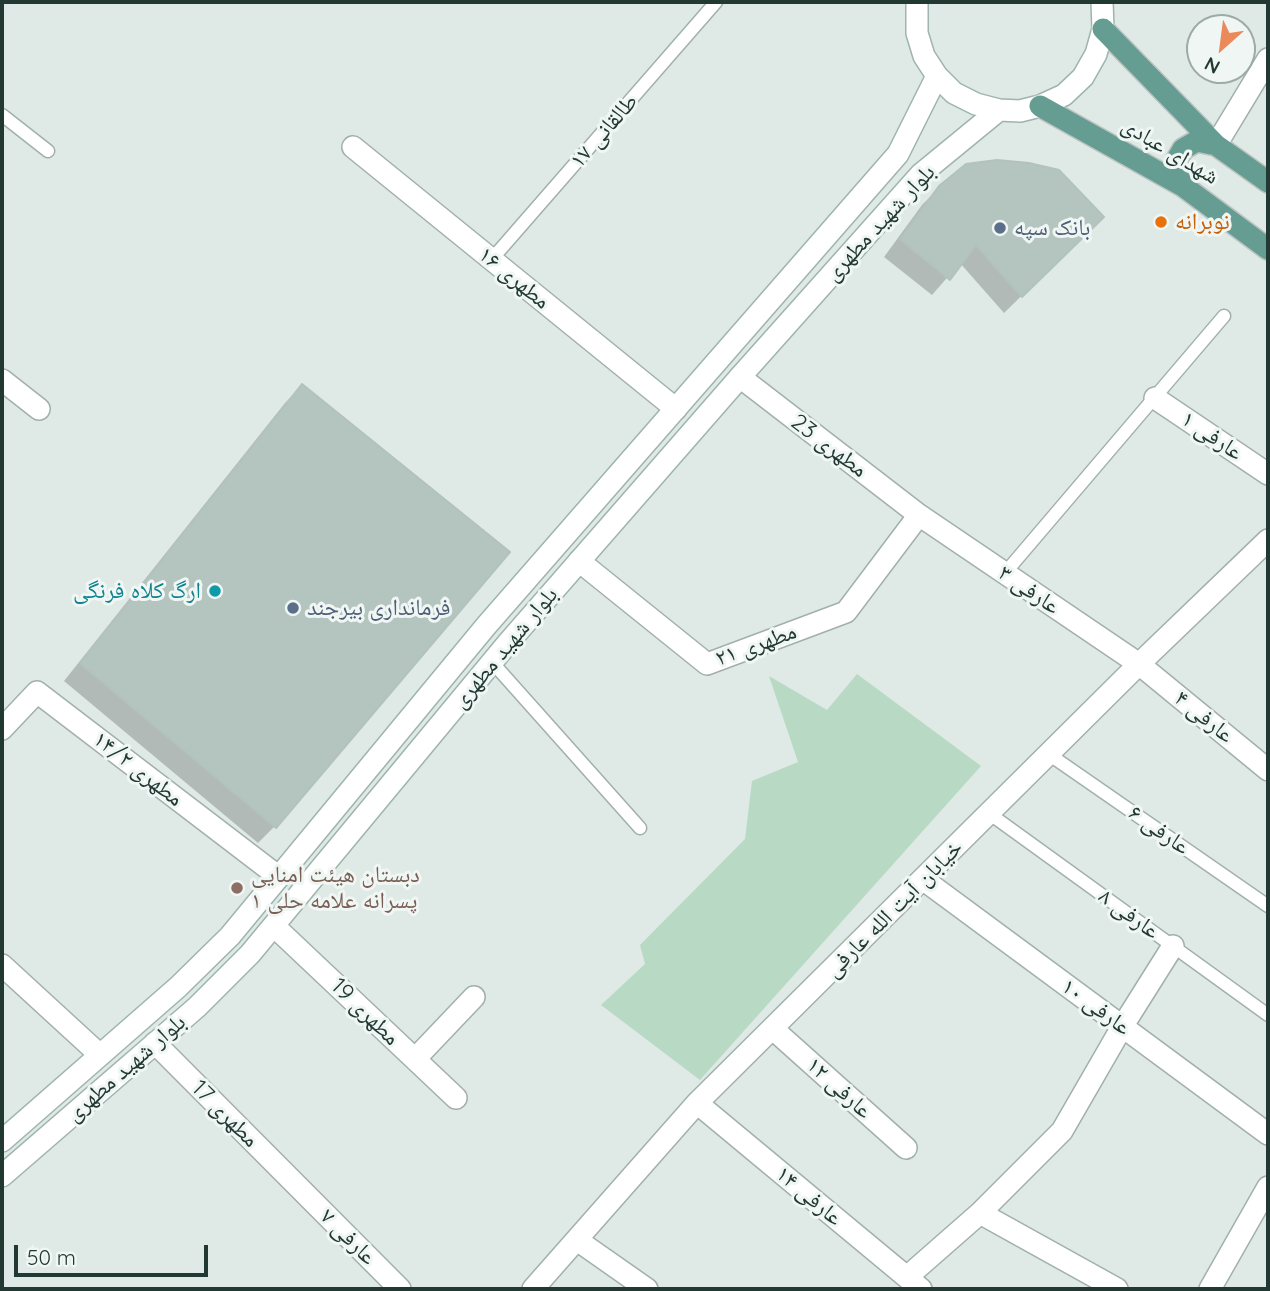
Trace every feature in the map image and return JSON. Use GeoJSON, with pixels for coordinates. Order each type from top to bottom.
{"type":"FeatureCollection","features":[{"type":"Feature","properties":{"kind":"main road","name":"شهدای عبادی"},"geometry":{"type":"LineString","coordinates":[[1103,29],[1216,145],[1268,182]]}},
{"type":"Feature","properties":{"kind":"main road","name":"شهدای عبادی"},"geometry":{"type":"LineString","coordinates":[[1040,106],[1184,186],[1268,248]]}},
{"type":"Feature","properties":{"kind":"main road"},"geometry":{"type":"LineString","coordinates":[[1184,186],[1175,172],[1178,155],[1197,141],[1216,145]]}},
{"type":"Feature","properties":{"kind":"street"},"geometry":{"type":"LineString","coordinates":[[917,2],[916,33],[924,56],[937,76],[954,93],[976,104],[999,110],[1020,111],[1040,106],[1063,94],[1083,77],[1096,54],[1103,29],[1102,2]]}},
{"type":"Feature","properties":{"kind":"street"},"geometry":{"type":"LineString","coordinates":[[1216,145],[1268,59]]}},
{"type":"Feature","properties":{"kind":"street","name":"بلوار شهید مطهری"},"geometry":{"type":"LineString","coordinates":[[2,1141],[178,987],[230,936],[486,626],[898,154],[937,76]]}},
{"type":"Feature","properties":{"kind":"street","name":"بلوار شهید مطهری"},"geometry":{"type":"LineString","coordinates":[[2,1176],[197,1007],[250,954],[492,662],[740,377],[921,174],[999,110]]}},
{"type":"Feature","properties":{"kind":"street","name":"مطهری ۱۶"},"geometry":{"type":"LineString","coordinates":[[352,147],[676,409]]}},
{"type":"Feature","properties":{"kind":"street","name":"مطهری 23"},"geometry":{"type":"LineString","coordinates":[[740,377],[919,515]]}},
{"type":"Feature","properties":{"kind":"street"},"geometry":{"type":"LineString","coordinates":[[2,380],[39,409]]}},
{"type":"Feature","properties":{"kind":"street","name":"عارفی ۱"},"geometry":{"type":"LineString","coordinates":[[1155,398],[1268,474]]}},
{"type":"Feature","properties":{"kind":"street","name":"مطهری ۲۱"},"geometry":{"type":"LineString","coordinates":[[579,561],[707,664],[846,612],[919,515]]}},
{"type":"Feature","properties":{"kind":"street","name":"عارفی ۳"},"geometry":{"type":"LineString","coordinates":[[919,515],[1139,664]]}},
{"type":"Feature","properties":{"kind":"street","name":"خیابان آیت الله عارفی"},"geometry":{"type":"LineString","coordinates":[[533,1289],[697,1103],[1139,664],[1268,540]]}},
{"type":"Feature","properties":{"kind":"street","name":"عارفی ۴"},"geometry":{"type":"LineString","coordinates":[[1139,664],[1268,770]]}},
{"type":"Feature","properties":{"kind":"street","name":"مطهری ۱۴/۲"},"geometry":{"type":"LineString","coordinates":[[2,729],[37,692],[279,877]]}},
{"type":"Feature","properties":{"kind":"street","name":"عارفی ۱۰"},"geometry":{"type":"LineString","coordinates":[[924,880],[1268,1134]]}},
{"type":"Feature","properties":{"kind":"street","name":"مطهری 19"},"geometry":{"type":"LineString","coordinates":[[274,926],[456,1098]]}},
{"type":"Feature","properties":{"kind":"street"},"geometry":{"type":"LineString","coordinates":[[914,1283],[1062,1132],[1122,1027],[1173,946]]}},
{"type":"Feature","properties":{"kind":"street"},"geometry":{"type":"LineString","coordinates":[[2,965],[100,1055]]}},
{"type":"Feature","properties":{"kind":"street"},"geometry":{"type":"LineString","coordinates":[[415,1059],[474,997]]}},
{"type":"Feature","properties":{"kind":"street","name":"عارفی ۱۲"},"geometry":{"type":"LineString","coordinates":[[773,1029],[906,1148]]}},
{"type":"Feature","properties":{"kind":"street","name":"مطهری 17"},"geometry":{"type":"LineString","coordinates":[[155,1043],[295,1185]]}},
{"type":"Feature","properties":{"kind":"street","name":"عارفی ۱۴"},"geometry":{"type":"LineString","coordinates":[[697,1103],[914,1283]]}},
{"type":"Feature","properties":{"kind":"street","name":"عارفی ۷"},"geometry":{"type":"LineString","coordinates":[[295,1185],[400,1289]]}},
{"type":"Feature","properties":{"kind":"street"},"geometry":{"type":"LineString","coordinates":[[1210,1289],[1268,1187]]}},
{"type":"Feature","properties":{"kind":"street"},"geometry":{"type":"LineString","coordinates":[[980,1213],[1117,1289]]}},
{"type":"Feature","properties":{"kind":"street"},"geometry":{"type":"LineString","coordinates":[[577,1240],[647,1289]]}},
{"type":"Feature","properties":{"kind":"lane","name":"طالقانی ۱۷"},"geometry":{"type":"LineString","coordinates":[[492,259],[716,2]]}},
{"type":"Feature","properties":{"kind":"lane"},"geometry":{"type":"LineString","coordinates":[[2,115],[48,151]]}},
{"type":"Feature","properties":{"kind":"lane"},"geometry":{"type":"LineString","coordinates":[[1004,573],[1224,316]]}},
{"type":"Feature","properties":{"kind":"lane"},"geometry":{"type":"LineString","coordinates":[[492,662],[640,828]]}},
{"type":"Feature","properties":{"kind":"lane","name":"عارفی ۶"},"geometry":{"type":"LineString","coordinates":[[1050,755],[1268,906]]}},
{"type":"Feature","properties":{"kind":"lane","name":"عارفی ۸"},"geometry":{"type":"LineString","coordinates":[[990,814],[1268,1014]]}},
{"type":"Feature","properties":{"kind":"green space"},"geometry":{"type":"Polygon","coordinates":[[[857,674],[981,766],[700,1080],[601,1005],[645,964],[640,945],[745,839],[752,781],[798,762],[769,676],[827,710],[857,674]]]}},
{"type":"Feature","properties":{"kind":"building","name":"بانک سپه"},"geometry":{"type":"Polygon","coordinates":[[[997,160],[1029,163],[1059,170],[1104,217],[1022,297],[976,245],[950,280],[900,239],[939,186],[966,164],[997,160]]]}},
{"type":"Feature","properties":{"kind":"building","name":"فرمانداری بیرجند"},"geometry":{"type":"Polygon","coordinates":[[[302,384],[510,552],[276,828],[80,663],[302,384]]]}},
{"type":"Feature","properties":{"kind":"place","name":"نوبرانه"},"geometry":{"type":"Point","coordinates":[1161,222]}},
{"type":"Feature","properties":{"kind":"place","name":"بانک سپه"},"geometry":{"type":"Point","coordinates":[1000,228]}},
{"type":"Feature","properties":{"kind":"place","name":"ارگ کلاه فرنگی"},"geometry":{"type":"Point","coordinates":[215,591]}},
{"type":"Feature","properties":{"kind":"place","name":"فرمانداری بیرجند"},"geometry":{"type":"Point","coordinates":[293,608]}},
{"type":"Feature","properties":{"kind":"place","name":"دبستان هیئت امنایی پسرانه علامه حلی ۱"},"geometry":{"type":"Point","coordinates":[237,888]}}]}
